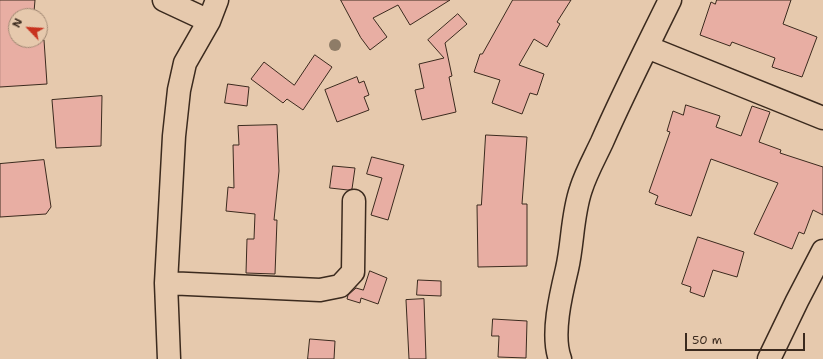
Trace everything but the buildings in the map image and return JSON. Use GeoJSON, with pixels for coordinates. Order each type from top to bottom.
{"type":"FeatureCollection","features":[{"type":"Feature","properties":{"kind":"street"},"geometry":{"type":"LineString","coordinates":[[164,0],[209,21]]}},
{"type":"Feature","properties":{"kind":"street"},"geometry":{"type":"LineString","coordinates":[[169,359],[166,283],[174,136],[179,90],[185,63],[209,21],[217,0]]}},
{"type":"Feature","properties":{"kind":"street"},"geometry":{"type":"LineString","coordinates":[[560,359],[558,354],[557,328],[574,222],[581,189],[616,111],[670,0]]}},
{"type":"Feature","properties":{"kind":"street"},"geometry":{"type":"LineString","coordinates":[[647,47],[823,118]]}},
{"type":"Feature","properties":{"kind":"street"},"geometry":{"type":"LineString","coordinates":[[166,283],[320,290],[340,286],[353,272],[354,201]]}},
{"type":"Feature","properties":{"kind":"street"},"geometry":{"type":"LineString","coordinates":[[769,359],[796,301],[823,251]]}}]}
